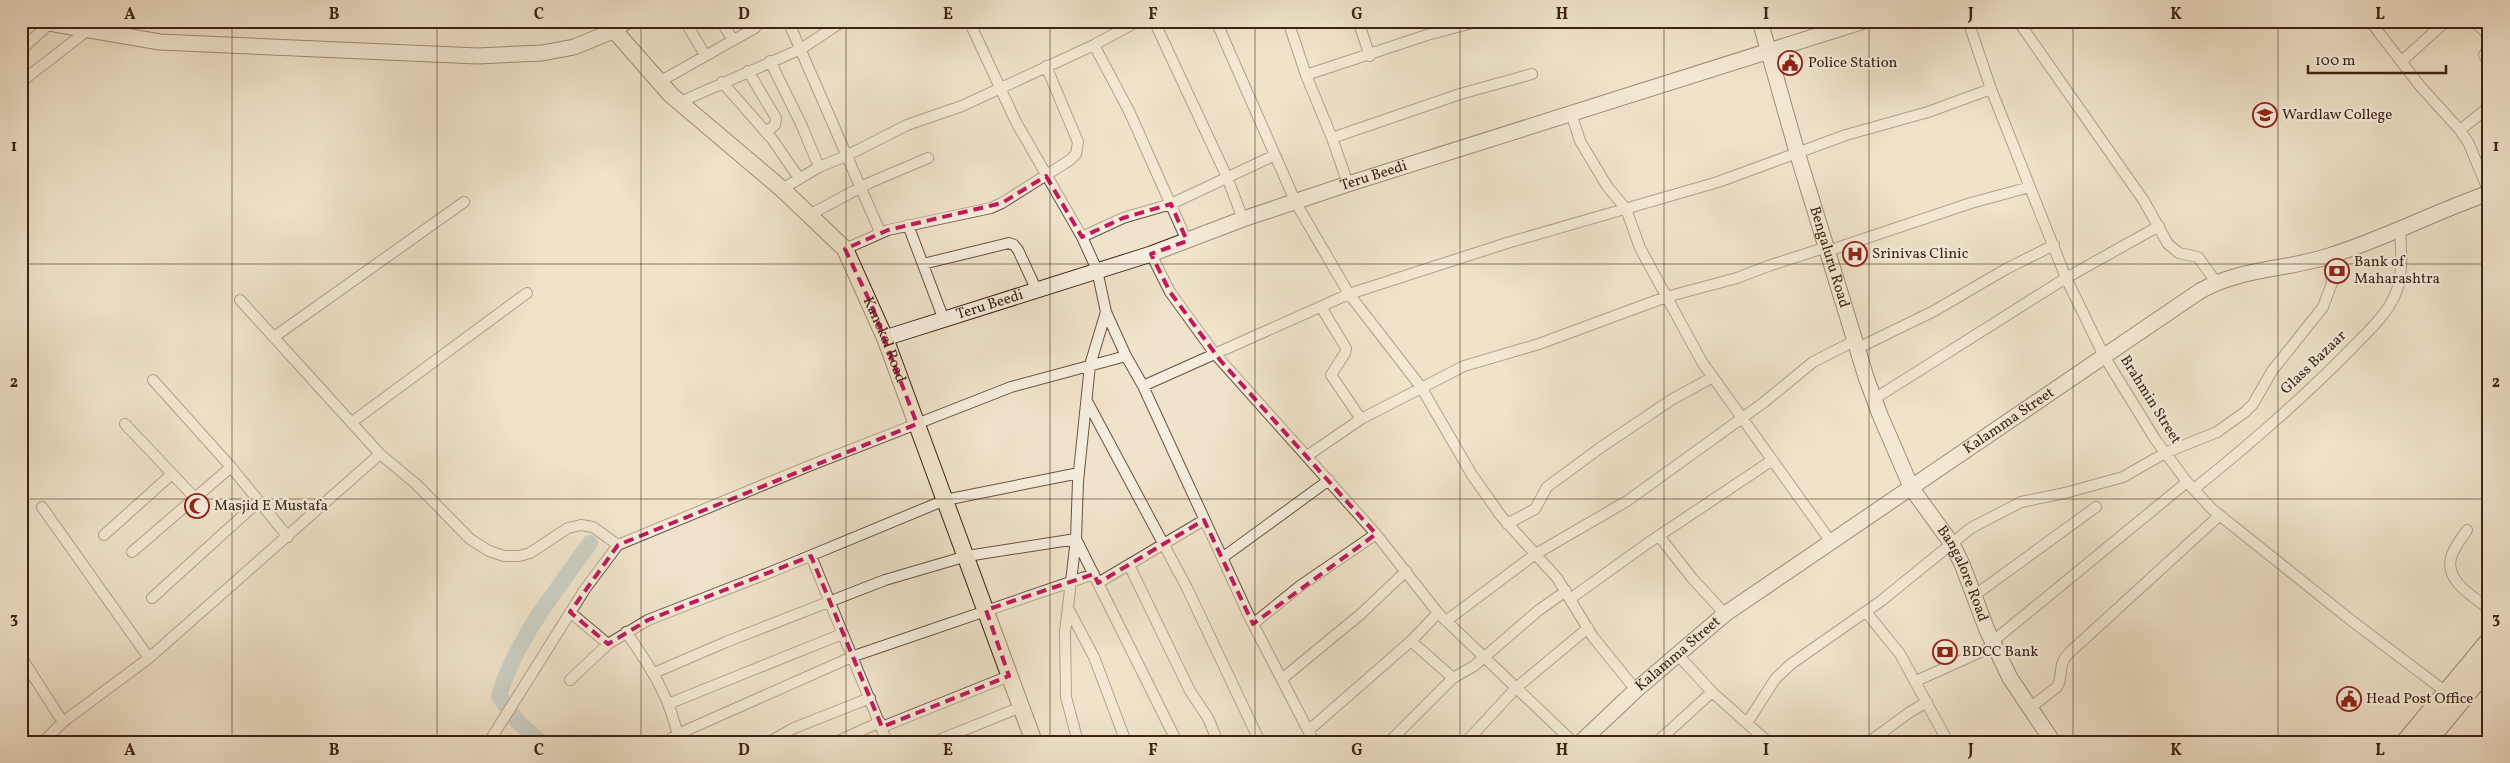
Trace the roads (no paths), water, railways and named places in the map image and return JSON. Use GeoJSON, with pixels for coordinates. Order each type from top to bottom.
{"type":"FeatureCollection","features":[{"type":"Feature","properties":{"kind":"highway"},"geometry":{"type":"LineString","coordinates":[[2426,742],[2452,697],[2489,642]]}},
{"type":"Feature","properties":{"kind":"highway"},"geometry":{"type":"LineString","coordinates":[[2406,742],[2452,697],[2489,666]]}},
{"type":"Feature","properties":{"kind":"main road","name":"Kanekal Road"},"geometry":{"type":"LineString","coordinates":[[610,26],[659,82],[680,102],[782,189],[845,249],[885,338],[944,500],[967,556],[1034,742]]}},
{"type":"Feature","properties":{"kind":"street"},"geometry":{"type":"LineString","coordinates":[[21,50],[43,22],[160,42],[478,56],[542,53],[574,47],[610,26],[628,21]]}},
{"type":"Feature","properties":{"kind":"street"},"geometry":{"type":"LineString","coordinates":[[685,21],[705,56]]}},
{"type":"Feature","properties":{"kind":"street"},"geometry":{"type":"LineString","coordinates":[[721,21],[733,40]]}},
{"type":"Feature","properties":{"kind":"street"},"geometry":{"type":"LineString","coordinates":[[788,21],[880,232]]}},
{"type":"Feature","properties":{"kind":"street"},"geometry":{"type":"LineString","coordinates":[[680,102],[801,49],[843,21]]}},
{"type":"Feature","properties":{"kind":"street"},"geometry":{"type":"LineString","coordinates":[[969,21],[1000,87],[1046,176],[1082,237],[1097,270],[1106,312],[1126,356],[1143,386],[1253,624],[1314,742]]}},
{"type":"Feature","properties":{"kind":"street"},"geometry":{"type":"LineString","coordinates":[[782,189],[819,166],[846,156],[929,117],[962,106],[1094,45],[1138,21]]}},
{"type":"Feature","properties":{"kind":"street"},"geometry":{"type":"LineString","coordinates":[[1154,21],[1226,177],[1243,219]]}},
{"type":"Feature","properties":{"kind":"street"},"geometry":{"type":"LineString","coordinates":[[1216,21],[1296,202],[1349,294],[1421,387],[1472,475],[1507,524],[1557,578],[1602,650],[1636,690]]}},
{"type":"Feature","properties":{"kind":"street"},"geometry":{"type":"LineString","coordinates":[[1288,21],[1306,75],[1332,138],[1348,184]]}},
{"type":"Feature","properties":{"kind":"street"},"geometry":{"type":"LineString","coordinates":[[1358,21],[1370,56]]}},
{"type":"Feature","properties":{"kind":"street"},"geometry":{"type":"LineString","coordinates":[[1306,75],[1370,56],[1376,51],[1450,25],[1480,21]]}},
{"type":"Feature","properties":{"kind":"street","name":"Bengaluru Road"},"geometry":{"type":"LineString","coordinates":[[1760,21],[1797,152],[1874,399],[1912,489]]}},
{"type":"Feature","properties":{"kind":"street","name":"Teru Beedi"},"geometry":{"type":"LineString","coordinates":[[885,338],[1151,254],[1243,219],[1348,184],[1493,140],[1571,113],[1864,21]]}},
{"type":"Feature","properties":{"kind":"street","name":"Brahmin Street"},"geometry":{"type":"LineString","coordinates":[[1968,21],[1991,90],[2066,278],[2104,356],[2165,453],[2190,486],[2220,515],[2352,621],[2452,697]]}},
{"type":"Feature","properties":{"kind":"street"},"geometry":{"type":"LineString","coordinates":[[2018,21],[2144,201],[2173,250],[2198,257],[2216,282]]}},
{"type":"Feature","properties":{"kind":"street"},"geometry":{"type":"LineString","coordinates":[[2370,21],[2420,86],[2460,130],[2469,144],[2489,193]]}},
{"type":"Feature","properties":{"kind":"street"},"geometry":{"type":"LineString","coordinates":[[2474,21],[2489,36]]}},
{"type":"Feature","properties":{"kind":"street"},"geometry":{"type":"LineString","coordinates":[[2402,61],[2445,22]]}},
{"type":"Feature","properties":{"kind":"street"},"geometry":{"type":"LineString","coordinates":[[659,82],[755,28]]}},
{"type":"Feature","properties":{"kind":"street"},"geometry":{"type":"LineString","coordinates":[[21,82],[88,30]]}},
{"type":"Feature","properties":{"kind":"street"},"geometry":{"type":"LineString","coordinates":[[1094,45],[1129,111],[1186,241]]}},
{"type":"Feature","properties":{"kind":"street"},"geometry":{"type":"LineString","coordinates":[[2489,47],[2484,55],[2489,63]]}},
{"type":"Feature","properties":{"kind":"street"},"geometry":{"type":"LineString","coordinates":[[770,61],[819,166]]}},
{"type":"Feature","properties":{"kind":"street"},"geometry":{"type":"LineString","coordinates":[[845,249],[880,232],[990,208],[1046,176],[1076,154],[1078,142],[1046,66]]}},
{"type":"Feature","properties":{"kind":"street"},"geometry":{"type":"LineString","coordinates":[[748,71],[776,118],[775,125],[766,132]]}},
{"type":"Feature","properties":{"kind":"street"},"geometry":{"type":"LineString","coordinates":[[1332,138],[1460,94],[1532,74]]}},
{"type":"Feature","properties":{"kind":"street"},"geometry":{"type":"LineString","coordinates":[[722,82],[766,132],[799,178]]}},
{"type":"Feature","properties":{"kind":"street"},"geometry":{"type":"LineString","coordinates":[[1143,386],[1349,294],[1411,272],[1718,182],[1846,135],[1928,112],[1991,90]]}},
{"type":"Feature","properties":{"kind":"street"},"geometry":{"type":"LineString","coordinates":[[2460,130],[2489,107]]}},
{"type":"Feature","properties":{"kind":"street"},"geometry":{"type":"LineString","coordinates":[[1571,113],[1580,141],[1592,163],[1626,209],[1640,248],[1702,362],[1771,461],[1831,542]]}},
{"type":"Feature","properties":{"kind":"street"},"geometry":{"type":"LineString","coordinates":[[1082,237],[1123,218],[1171,204],[1275,155]]}},
{"type":"Feature","properties":{"kind":"street"},"geometry":{"type":"LineString","coordinates":[[809,215],[860,188],[928,158]]}},
{"type":"Feature","properties":{"kind":"street"},"geometry":{"type":"LineString","coordinates":[[1307,456],[1361,420],[1464,366],[1539,344],[1666,297],[1737,278],[2030,187]]}},
{"type":"Feature","properties":{"kind":"street","name":"Kalamma Street"},"geometry":{"type":"LineString","coordinates":[[1580,742],[1636,690],[1725,614],[2216,282],[2236,275],[2329,256],[2446,208],[2489,193]]}},
{"type":"Feature","properties":{"kind":"street"},"geometry":{"type":"LineString","coordinates":[[274,337],[464,202]]}},
{"type":"Feature","properties":{"kind":"street"},"geometry":{"type":"LineString","coordinates":[[908,225],[944,320]]}},
{"type":"Feature","properties":{"kind":"street"},"geometry":{"type":"LineString","coordinates":[[1874,399],[2066,278],[2159,226]]}},
{"type":"Feature","properties":{"kind":"street","name":"Glass Bazaar"},"geometry":{"type":"LineString","coordinates":[[1916,681],[1993,644],[2190,486],[2253,441],[2335,365],[2381,317],[2395,294],[2400,277],[2402,254],[2400,228]]}},
{"type":"Feature","properties":{"kind":"street"},"geometry":{"type":"LineString","coordinates":[[923,264],[1009,243],[1018,250],[1037,291]]}},
{"type":"Feature","properties":{"kind":"street"},"geometry":{"type":"LineString","coordinates":[[1446,621],[1534,555],[1627,501],[1763,403],[1813,362],[1934,311],[2006,269],[2054,245]]}},
{"type":"Feature","properties":{"kind":"street"},"geometry":{"type":"LineString","coordinates":[[1151,254],[1170,292],[1215,354],[1376,534],[1438,613],[1486,656],[1573,742]]}},
{"type":"Feature","properties":{"kind":"street"},"geometry":{"type":"LineString","coordinates":[[1747,723],[1776,678],[1791,664],[1866,612],[1971,528],[2021,502],[2065,493],[2123,477],[2165,453],[2217,432],[2253,404],[2272,371],[2308,327],[2329,295],[2332,283],[2329,256]]}},
{"type":"Feature","properties":{"kind":"street"},"geometry":{"type":"LineString","coordinates":[[352,422],[527,293]]}},
{"type":"Feature","properties":{"kind":"street"},"geometry":{"type":"LineString","coordinates":[[240,300],[380,454],[416,484],[470,539],[490,551],[504,556],[519,556],[530,553],[568,528],[581,524],[593,527],[618,545]]}},
{"type":"Feature","properties":{"kind":"street"},"geometry":{"type":"LineString","coordinates":[[1320,307],[1346,348],[1346,353],[1332,375],[1361,420]]}},
{"type":"Feature","properties":{"kind":"street"},"geometry":{"type":"LineString","coordinates":[[1078,742],[1066,697],[1065,632],[1076,539],[1079,473],[1090,364],[1106,312]]}},
{"type":"Feature","properties":{"kind":"street"},"geometry":{"type":"LineString","coordinates":[[489,742],[570,612],[618,545],[809,466],[1011,387],[1090,364],[1126,356]]}},
{"type":"Feature","properties":{"kind":"street"},"geometry":{"type":"LineString","coordinates":[[1507,524],[1535,509],[1547,487],[1600,448],[1670,400],[1713,377]]}},
{"type":"Feature","properties":{"kind":"street"},"geometry":{"type":"LineString","coordinates":[[153,380],[231,468],[288,537]]}},
{"type":"Feature","properties":{"kind":"street"},"geometry":{"type":"LineString","coordinates":[[1086,400],[1186,588],[1260,742]]}},
{"type":"Feature","properties":{"kind":"street"},"geometry":{"type":"LineString","coordinates":[[125,424],[195,498]]}},
{"type":"Feature","properties":{"kind":"street"},"geometry":{"type":"LineString","coordinates":[[43,742],[63,722],[149,658],[380,454]]}},
{"type":"Feature","properties":{"kind":"street"},"geometry":{"type":"LineString","coordinates":[[1389,742],[1453,678],[1486,656],[1539,610],[1568,595],[1771,461]]}},
{"type":"Feature","properties":{"kind":"street"},"geometry":{"type":"LineString","coordinates":[[132,552],[231,468]]}},
{"type":"Feature","properties":{"kind":"street"},"geometry":{"type":"LineString","coordinates":[[570,680],[608,644],[648,620],[811,556],[944,500],[1079,473]]}},
{"type":"Feature","properties":{"kind":"street"},"geometry":{"type":"LineString","coordinates":[[104,535],[172,474]]}},
{"type":"Feature","properties":{"kind":"street"},"geometry":{"type":"LineString","coordinates":[[1222,558],[1328,480]]}},
{"type":"Feature","properties":{"kind":"street","name":"Bangalore Road"},"geometry":{"type":"LineString","coordinates":[[1912,489],[1952,544],[1975,595],[1993,644],[2010,678],[2053,742]]}},
{"type":"Feature","properties":{"kind":"street"},"geometry":{"type":"LineString","coordinates":[[152,598],[259,502]]}},
{"type":"Feature","properties":{"kind":"street"},"geometry":{"type":"LineString","coordinates":[[42,507],[149,658]]}},
{"type":"Feature","properties":{"kind":"street"},"geometry":{"type":"LineString","coordinates":[[1975,595],[2096,507]]}},
{"type":"Feature","properties":{"kind":"street"},"geometry":{"type":"LineString","coordinates":[[2030,708],[2057,687],[2060,682],[2061,661],[2220,515]]}},
{"type":"Feature","properties":{"kind":"street"},"geometry":{"type":"LineString","coordinates":[[666,742],[854,656],[1070,582],[1096,579],[1129,565],[1204,520]]}},
{"type":"Feature","properties":{"kind":"street"},"geometry":{"type":"LineString","coordinates":[[2467,530],[2451,557],[2451,568],[2460,585],[2489,609]]}},
{"type":"Feature","properties":{"kind":"street"},"geometry":{"type":"LineString","coordinates":[[1253,624],[1300,586],[1376,534]]}},
{"type":"Feature","properties":{"kind":"street"},"geometry":{"type":"LineString","coordinates":[[1659,536],[1692,578],[1725,614]]}},
{"type":"Feature","properties":{"kind":"street"},"geometry":{"type":"LineString","coordinates":[[654,673],[726,642],[885,580],[967,556],[1076,539]]}},
{"type":"Feature","properties":{"kind":"street"},"geometry":{"type":"LineString","coordinates":[[1076,539],[1177,742]]}},
{"type":"Feature","properties":{"kind":"street"},"geometry":{"type":"LineString","coordinates":[[811,556],[842,634],[854,656],[887,742]]}},
{"type":"Feature","properties":{"kind":"street"},"geometry":{"type":"LineString","coordinates":[[1129,565],[1190,691],[1208,718],[1218,742]]}},
{"type":"Feature","properties":{"kind":"street"},"geometry":{"type":"LineString","coordinates":[[1282,679],[1362,613],[1406,571]]}},
{"type":"Feature","properties":{"kind":"street"},"geometry":{"type":"LineString","coordinates":[[1068,608],[1094,657],[1126,742]]}},
{"type":"Feature","properties":{"kind":"street"},"geometry":{"type":"LineString","coordinates":[[570,612],[608,644]]}},
{"type":"Feature","properties":{"kind":"street"},"geometry":{"type":"LineString","coordinates":[[1866,612],[1900,654],[1948,742]]}},
{"type":"Feature","properties":{"kind":"street"},"geometry":{"type":"LineString","coordinates":[[1309,730],[1410,641],[1438,613]]}},
{"type":"Feature","properties":{"kind":"street"},"geometry":{"type":"LineString","coordinates":[[1466,742],[1517,687],[1588,628]]}},
{"type":"Feature","properties":{"kind":"street"},"geometry":{"type":"LineString","coordinates":[[626,632],[654,673],[668,704],[678,738]]}},
{"type":"Feature","properties":{"kind":"street"},"geometry":{"type":"LineString","coordinates":[[668,704],[730,677],[842,634]]}},
{"type":"Feature","properties":{"kind":"street"},"geometry":{"type":"LineString","coordinates":[[1410,641],[1453,678]]}},
{"type":"Feature","properties":{"kind":"street"},"geometry":{"type":"LineString","coordinates":[[1678,655],[1712,692],[1768,742]]}},
{"type":"Feature","properties":{"kind":"street"},"geometry":{"type":"LineString","coordinates":[[21,657],[63,722]]}},
{"type":"Feature","properties":{"kind":"street"},"geometry":{"type":"LineString","coordinates":[[836,742],[1009,676]]}},
{"type":"Feature","properties":{"kind":"street"},"geometry":{"type":"LineString","coordinates":[[1657,742],[1712,692]]}},
{"type":"Feature","properties":{"kind":"street"},"geometry":{"type":"LineString","coordinates":[[769,742],[794,728],[870,698]]}},
{"type":"Feature","properties":{"kind":"street"},"geometry":{"type":"LineString","coordinates":[[1869,742],[1927,702]]}},
{"type":"Feature","properties":{"kind":"street"},"geometry":{"type":"LineString","coordinates":[[934,742],[1021,707]]}},
{"type":"Feature","properties":{"kind":"waterway"},"geometry":{"type":"LineString","coordinates":[[541,742],[518,722],[499,696],[506,675],[526,635],[590,543]]}},
{"type":"Feature","properties":{"kind":"place","name":"Police Station"},"geometry":{"type":"Point","coordinates":[1790,63]}},
{"type":"Feature","properties":{"kind":"place","name":"Wardlaw College"},"geometry":{"type":"Point","coordinates":[2265,115]}},
{"type":"Feature","properties":{"kind":"place","name":"Srinivas Clinic"},"geometry":{"type":"Point","coordinates":[1855,254]}},
{"type":"Feature","properties":{"kind":"place","name":"Bank of Maharashtra"},"geometry":{"type":"Point","coordinates":[2337,271]}},
{"type":"Feature","properties":{"kind":"place","name":"Masjid E Mustafa"},"geometry":{"type":"Point","coordinates":[197,506]}},
{"type":"Feature","properties":{"kind":"place","name":"BDCC Bank"},"geometry":{"type":"Point","coordinates":[1945,652]}},
{"type":"Feature","properties":{"kind":"place","name":"Head Post Office"},"geometry":{"type":"Point","coordinates":[2349,699]}}]}
